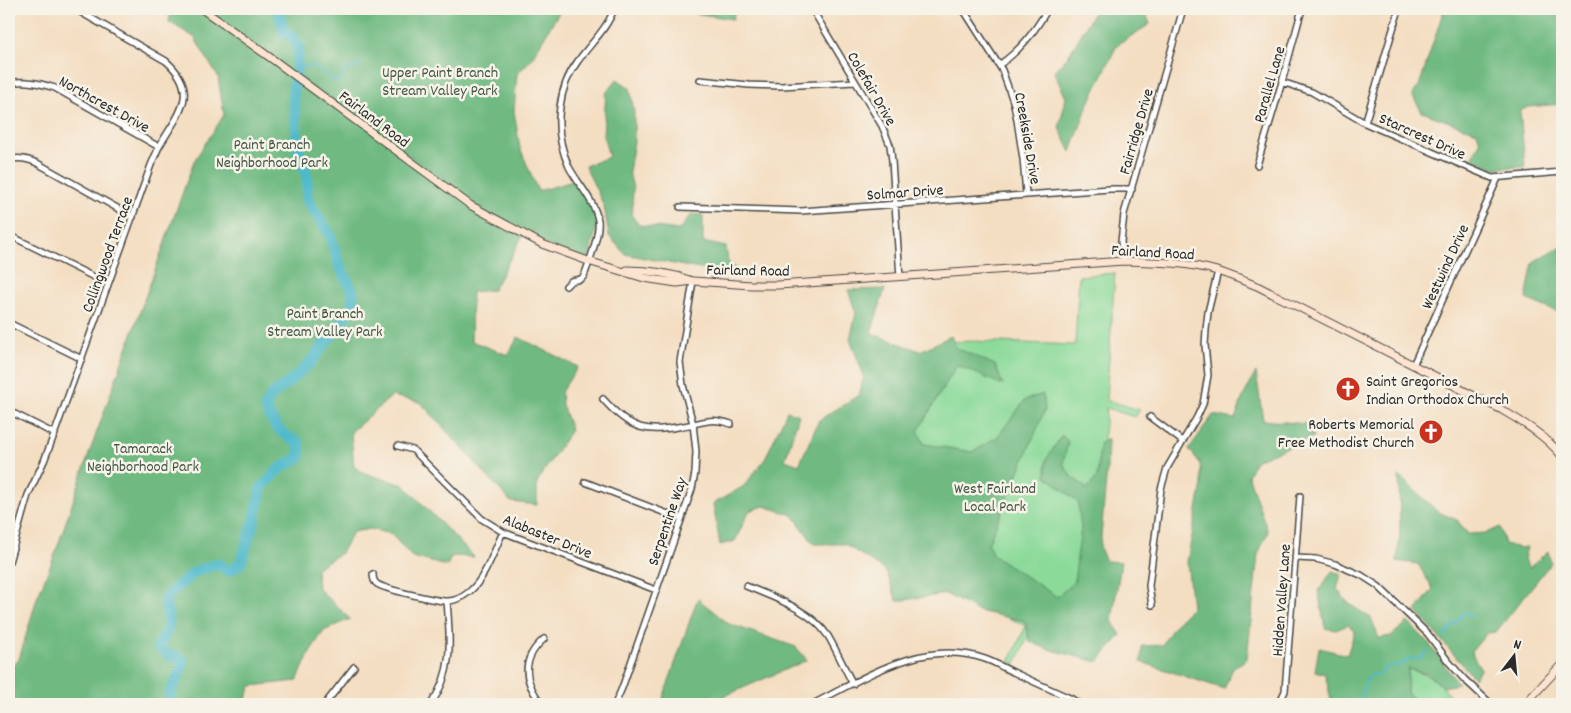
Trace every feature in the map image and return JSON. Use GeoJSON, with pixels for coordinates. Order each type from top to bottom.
{"type":"FeatureCollection","features":[{"type":"Feature","properties":{"kind":"main road","name":"Fairland Road"},"geometry":{"type":"LineString","coordinates":[[202,9],[275,60],[470,205],[542,244],[588,261],[644,278],[677,284],[694,282],[778,285],[1124,261],[1195,266],[1218,271],[1257,286],[1502,410],[1531,427],[1545,438],[1562,456]]}},
{"type":"Feature","properties":{"kind":"main road"},"geometry":{"type":"LineString","coordinates":[[1525,704],[1562,664]]}},
{"type":"Feature","properties":{"kind":"street","name":"Collingwood Terrace"},"geometry":{"type":"LineString","coordinates":[[9,562],[28,495],[55,434],[151,165],[182,108],[184,91],[176,69],[166,61],[75,9]]}},
{"type":"Feature","properties":{"kind":"street"},"geometry":{"type":"LineString","coordinates":[[566,286],[571,280],[581,279],[584,276],[596,238],[598,221],[595,211],[569,167],[560,131],[560,107],[566,84],[577,62],[607,24],[614,9]]}},
{"type":"Feature","properties":{"kind":"street","name":"Colefair Drive"},"geometry":{"type":"LineString","coordinates":[[812,9],[882,126],[890,145],[900,277]]}},
{"type":"Feature","properties":{"kind":"street","name":"Creekside Drive"},"geometry":{"type":"LineString","coordinates":[[963,9],[999,65],[1014,104],[1023,160],[1026,194]]}},
{"type":"Feature","properties":{"kind":"street"},"geometry":{"type":"LineString","coordinates":[[999,65],[1014,55],[1024,44],[1048,9]]}},
{"type":"Feature","properties":{"kind":"street","name":"Fairridge Drive"},"geometry":{"type":"LineString","coordinates":[[1124,261],[1121,242],[1124,214],[1183,9]]}},
{"type":"Feature","properties":{"kind":"street","name":"Parallel Lane"},"geometry":{"type":"LineString","coordinates":[[1257,165],[1302,9]]}},
{"type":"Feature","properties":{"kind":"street"},"geometry":{"type":"LineString","coordinates":[[1365,124],[1399,9]]}},
{"type":"Feature","properties":{"kind":"street"},"geometry":{"type":"LineString","coordinates":[[700,80],[780,86],[855,82]]}},
{"type":"Feature","properties":{"kind":"street","name":"Northcrest Drive"},"geometry":{"type":"LineString","coordinates":[[9,83],[22,81],[55,88],[159,148]]}},
{"type":"Feature","properties":{"kind":"street","name":"Starcrest Drive"},"geometry":{"type":"LineString","coordinates":[[1282,82],[1312,92],[1365,124],[1492,178],[1562,172]]}},
{"type":"Feature","properties":{"kind":"street"},"geometry":{"type":"LineString","coordinates":[[9,160],[22,158],[37,163],[133,217]]}},
{"type":"Feature","properties":{"kind":"street","name":"Westwind Drive"},"geometry":{"type":"LineString","coordinates":[[1413,365],[1498,178]]}},
{"type":"Feature","properties":{"kind":"street","name":"Solmar Drive"},"geometry":{"type":"LineString","coordinates":[[680,207],[801,211],[1110,188],[1132,189]]}},
{"type":"Feature","properties":{"kind":"street"},"geometry":{"type":"LineString","coordinates":[[9,235],[108,284]]}},
{"type":"Feature","properties":{"kind":"street"},"geometry":{"type":"LineString","coordinates":[[1152,605],[1149,586],[1161,489],[1167,468],[1203,404],[1208,375],[1205,345],[1208,312],[1218,271]]}},
{"type":"Feature","properties":{"kind":"street","name":"Serpentine Way"},"geometry":{"type":"LineString","coordinates":[[615,704],[692,489],[695,473],[696,451],[693,424],[683,386],[680,362],[694,282]]}},
{"type":"Feature","properties":{"kind":"street"},"geometry":{"type":"LineString","coordinates":[[9,323],[82,359]]}},
{"type":"Feature","properties":{"kind":"street"},"geometry":{"type":"LineString","coordinates":[[603,398],[624,420],[642,428],[665,430],[710,420],[731,424]]}},
{"type":"Feature","properties":{"kind":"street"},"geometry":{"type":"LineString","coordinates":[[9,411],[55,434]]}},
{"type":"Feature","properties":{"kind":"street"},"geometry":{"type":"LineString","coordinates":[[1150,417],[1182,442]]}},
{"type":"Feature","properties":{"kind":"street","name":"Alabaster Drive"},"geometry":{"type":"LineString","coordinates":[[398,446],[413,450],[482,519],[503,532],[656,590]]}},
{"type":"Feature","properties":{"kind":"street"},"geometry":{"type":"LineString","coordinates":[[585,482],[681,519]]}},
{"type":"Feature","properties":{"kind":"street","name":"Hidden Valley Lane"},"geometry":{"type":"LineString","coordinates":[[1280,704],[1285,690],[1300,496]]}},
{"type":"Feature","properties":{"kind":"street"},"geometry":{"type":"LineString","coordinates":[[373,574],[374,580],[378,584],[405,593],[447,601],[456,599],[468,593],[477,585],[503,532]]}},
{"type":"Feature","properties":{"kind":"street"},"geometry":{"type":"LineString","coordinates":[[1296,558],[1316,559],[1335,564],[1361,575],[1378,586],[1428,634],[1448,662],[1464,680],[1491,704]]}},
{"type":"Feature","properties":{"kind":"street"},"geometry":{"type":"LineString","coordinates":[[746,586],[794,607],[814,620],[827,635],[853,684]]}},
{"type":"Feature","properties":{"kind":"street"},"geometry":{"type":"LineString","coordinates":[[431,704],[442,685],[449,661],[450,639],[447,601]]}},
{"type":"Feature","properties":{"kind":"street"},"geometry":{"type":"LineString","coordinates":[[542,704],[529,684],[526,672],[534,647],[544,638]]}},
{"type":"Feature","properties":{"kind":"street"},"geometry":{"type":"LineString","coordinates":[[813,704],[908,658],[944,653],[985,659],[1079,704]]}},
{"type":"Feature","properties":{"kind":"street"},"geometry":{"type":"LineString","coordinates":[[325,704],[354,667]]}},
{"type":"Feature","properties":{"kind":"green space","name":"Paint Branch Stream Valley Park"},"geometry":{"type":"Polygon","coordinates":[[[171,9],[561,9],[530,61],[517,74],[514,111],[520,148],[538,191],[577,180],[586,194],[598,221],[588,261],[523,235],[493,290],[472,292],[471,341],[508,355],[518,337],[578,367],[561,392],[562,405],[571,430],[537,482],[537,505],[511,502],[420,402],[392,396],[351,432],[354,467],[367,474],[404,485],[474,557],[452,556],[447,566],[412,557],[391,534],[370,529],[353,532],[341,553],[316,568],[318,588],[350,619],[324,631],[311,650],[297,681],[251,686],[244,704],[9,704],[9,670],[19,659],[37,598],[55,554],[194,161],[224,115],[218,77],[194,37],[169,22],[171,9]]]}},
{"type":"Feature","properties":{"kind":"green space"},"geometry":{"type":"Polygon","coordinates":[[[663,9],[735,9],[733,19],[680,11],[664,13],[663,9]]]}},
{"type":"Feature","properties":{"kind":"green space"},"geometry":{"type":"Polygon","coordinates":[[[1096,9],[1144,9],[1150,24],[1117,45],[1087,107],[1071,152],[1059,128],[1066,98],[1054,72],[1069,55],[1096,9]]]}},
{"type":"Feature","properties":{"kind":"green space"},"geometry":{"type":"Polygon","coordinates":[[[1444,9],[1562,9],[1562,104],[1528,107],[1520,111],[1525,167],[1494,168],[1472,159],[1480,142],[1477,132],[1422,112],[1412,95],[1419,86],[1444,9]]]}},
{"type":"Feature","properties":{"kind":"green space"},"geometry":{"type":"Polygon","coordinates":[[[617,79],[630,88],[634,112],[634,141],[629,172],[633,188],[632,216],[639,225],[679,230],[692,214],[703,215],[703,242],[726,247],[728,262],[742,274],[694,268],[625,254],[609,236],[604,206],[585,166],[609,157],[603,134],[606,93],[617,79]]]}},
{"type":"Feature","properties":{"kind":"green space"},"geometry":{"type":"Polygon","coordinates":[[[1562,246],[1562,314],[1526,299],[1533,262],[1562,246]]]}},
{"type":"Feature","properties":{"kind":"green space","name":"West Fairland Local Park"},"geometry":{"type":"Polygon","coordinates":[[[1115,273],[1106,400],[1140,410],[1135,417],[1106,408],[1095,564],[1120,570],[1108,637],[1032,629],[1015,665],[1009,662],[1026,626],[856,549],[951,342],[1075,345],[1079,276],[1115,273]]]}},
{"type":"Feature","properties":{"kind":"green space"},"geometry":{"type":"Polygon","coordinates":[[[885,289],[871,333],[920,351],[951,336],[956,348],[995,365],[1003,385],[957,365],[918,431],[924,444],[973,452],[998,436],[1025,400],[1043,394],[1045,410],[988,544],[993,555],[1057,597],[1074,582],[1081,528],[1078,502],[1046,476],[1046,460],[1062,435],[1068,442],[1063,463],[1070,475],[1087,489],[1097,477],[1100,443],[1108,439],[1100,548],[1106,561],[1121,562],[1112,621],[1121,635],[1098,662],[1048,649],[1030,642],[1025,621],[978,611],[946,594],[897,601],[886,571],[845,544],[814,544],[793,515],[764,506],[749,511],[735,541],[720,545],[713,504],[744,486],[765,459],[787,411],[799,415],[785,460],[799,465],[819,420],[859,395],[864,376],[850,339],[856,313],[848,290],[885,289]]]}},
{"type":"Feature","properties":{"kind":"green space"},"geometry":{"type":"Polygon","coordinates":[[[1256,372],[1263,420],[1306,424],[1313,437],[1256,460],[1248,475],[1268,532],[1258,554],[1247,659],[1233,668],[1224,689],[1141,662],[1142,646],[1162,645],[1174,626],[1192,607],[1187,561],[1202,484],[1200,463],[1189,449],[1213,415],[1235,419],[1243,397],[1256,372]]]}},
{"type":"Feature","properties":{"kind":"green space"},"geometry":{"type":"Polygon","coordinates":[[[1399,476],[1438,512],[1457,520],[1468,534],[1487,533],[1500,527],[1505,544],[1519,548],[1527,547],[1524,559],[1529,568],[1548,551],[1551,563],[1496,632],[1487,633],[1471,652],[1481,669],[1474,678],[1416,611],[1433,589],[1418,564],[1397,561],[1400,530],[1399,476]]]}},
{"type":"Feature","properties":{"kind":"green space"},"geometry":{"type":"Polygon","coordinates":[[[1332,571],[1341,574],[1337,589],[1349,604],[1371,618],[1379,638],[1391,636],[1408,622],[1427,641],[1458,684],[1444,687],[1427,674],[1408,669],[1407,693],[1414,699],[1412,704],[1332,704],[1325,674],[1315,671],[1319,648],[1347,655],[1355,631],[1348,625],[1336,630],[1325,628],[1318,590],[1332,571]]]}},
{"type":"Feature","properties":{"kind":"green space"},"geometry":{"type":"Polygon","coordinates":[[[698,599],[729,624],[796,647],[807,660],[718,699],[714,704],[661,704],[698,599]]]}},
{"type":"Feature","properties":{"kind":"green space"},"geometry":{"type":"Polygon","coordinates":[[[1408,669],[1438,682],[1451,698],[1447,704],[1412,704],[1414,699],[1407,693],[1408,669]]]}},
{"type":"Feature","properties":{"kind":"waterway"},"geometry":{"type":"LineString","coordinates":[[169,704],[170,693],[180,673],[183,661],[169,655],[158,646],[165,634],[169,620],[164,601],[171,592],[196,571],[217,564],[229,571],[240,564],[255,519],[261,488],[279,469],[300,457],[299,443],[279,429],[265,408],[271,396],[308,365],[352,306],[353,291],[340,267],[330,235],[307,200],[307,177],[298,148],[293,91],[299,48],[293,38],[284,32],[279,14],[280,9]]}},
{"type":"Feature","properties":{"kind":"waterway"},"geometry":{"type":"LineString","coordinates":[[297,67],[313,66],[335,81],[340,80],[347,68],[354,68],[361,63]]}},
{"type":"Feature","properties":{"kind":"waterway"},"geometry":{"type":"LineString","coordinates":[[1444,636],[1464,613],[1472,616]]}},
{"type":"Feature","properties":{"kind":"waterway"},"geometry":{"type":"LineString","coordinates":[[1358,704],[1367,679],[1373,674],[1382,674],[1385,667],[1403,664],[1408,659],[1421,658],[1427,651]]}},
{"type":"Feature","properties":{"kind":"place","name":"Saint Gregorios Indian Orthodox Church"},"geometry":{"type":"Point","coordinates":[1348,389]}},
{"type":"Feature","properties":{"kind":"place","name":"Roberts Memorial Free Methodist Church"},"geometry":{"type":"Point","coordinates":[1431,432]}},
{"type":"Feature","properties":{"kind":"park label","name":"Upper Paint Branch Stream Valley Park"},"geometry":{"type":"Point","coordinates":[440,80]}},
{"type":"Feature","properties":{"kind":"park label","name":"Paint Branch Neighborhood Park"},"geometry":{"type":"Point","coordinates":[272,152]}},
{"type":"Feature","properties":{"kind":"park label","name":"Tamarack Neighborhood Park"},"geometry":{"type":"Point","coordinates":[143,456]}}]}
